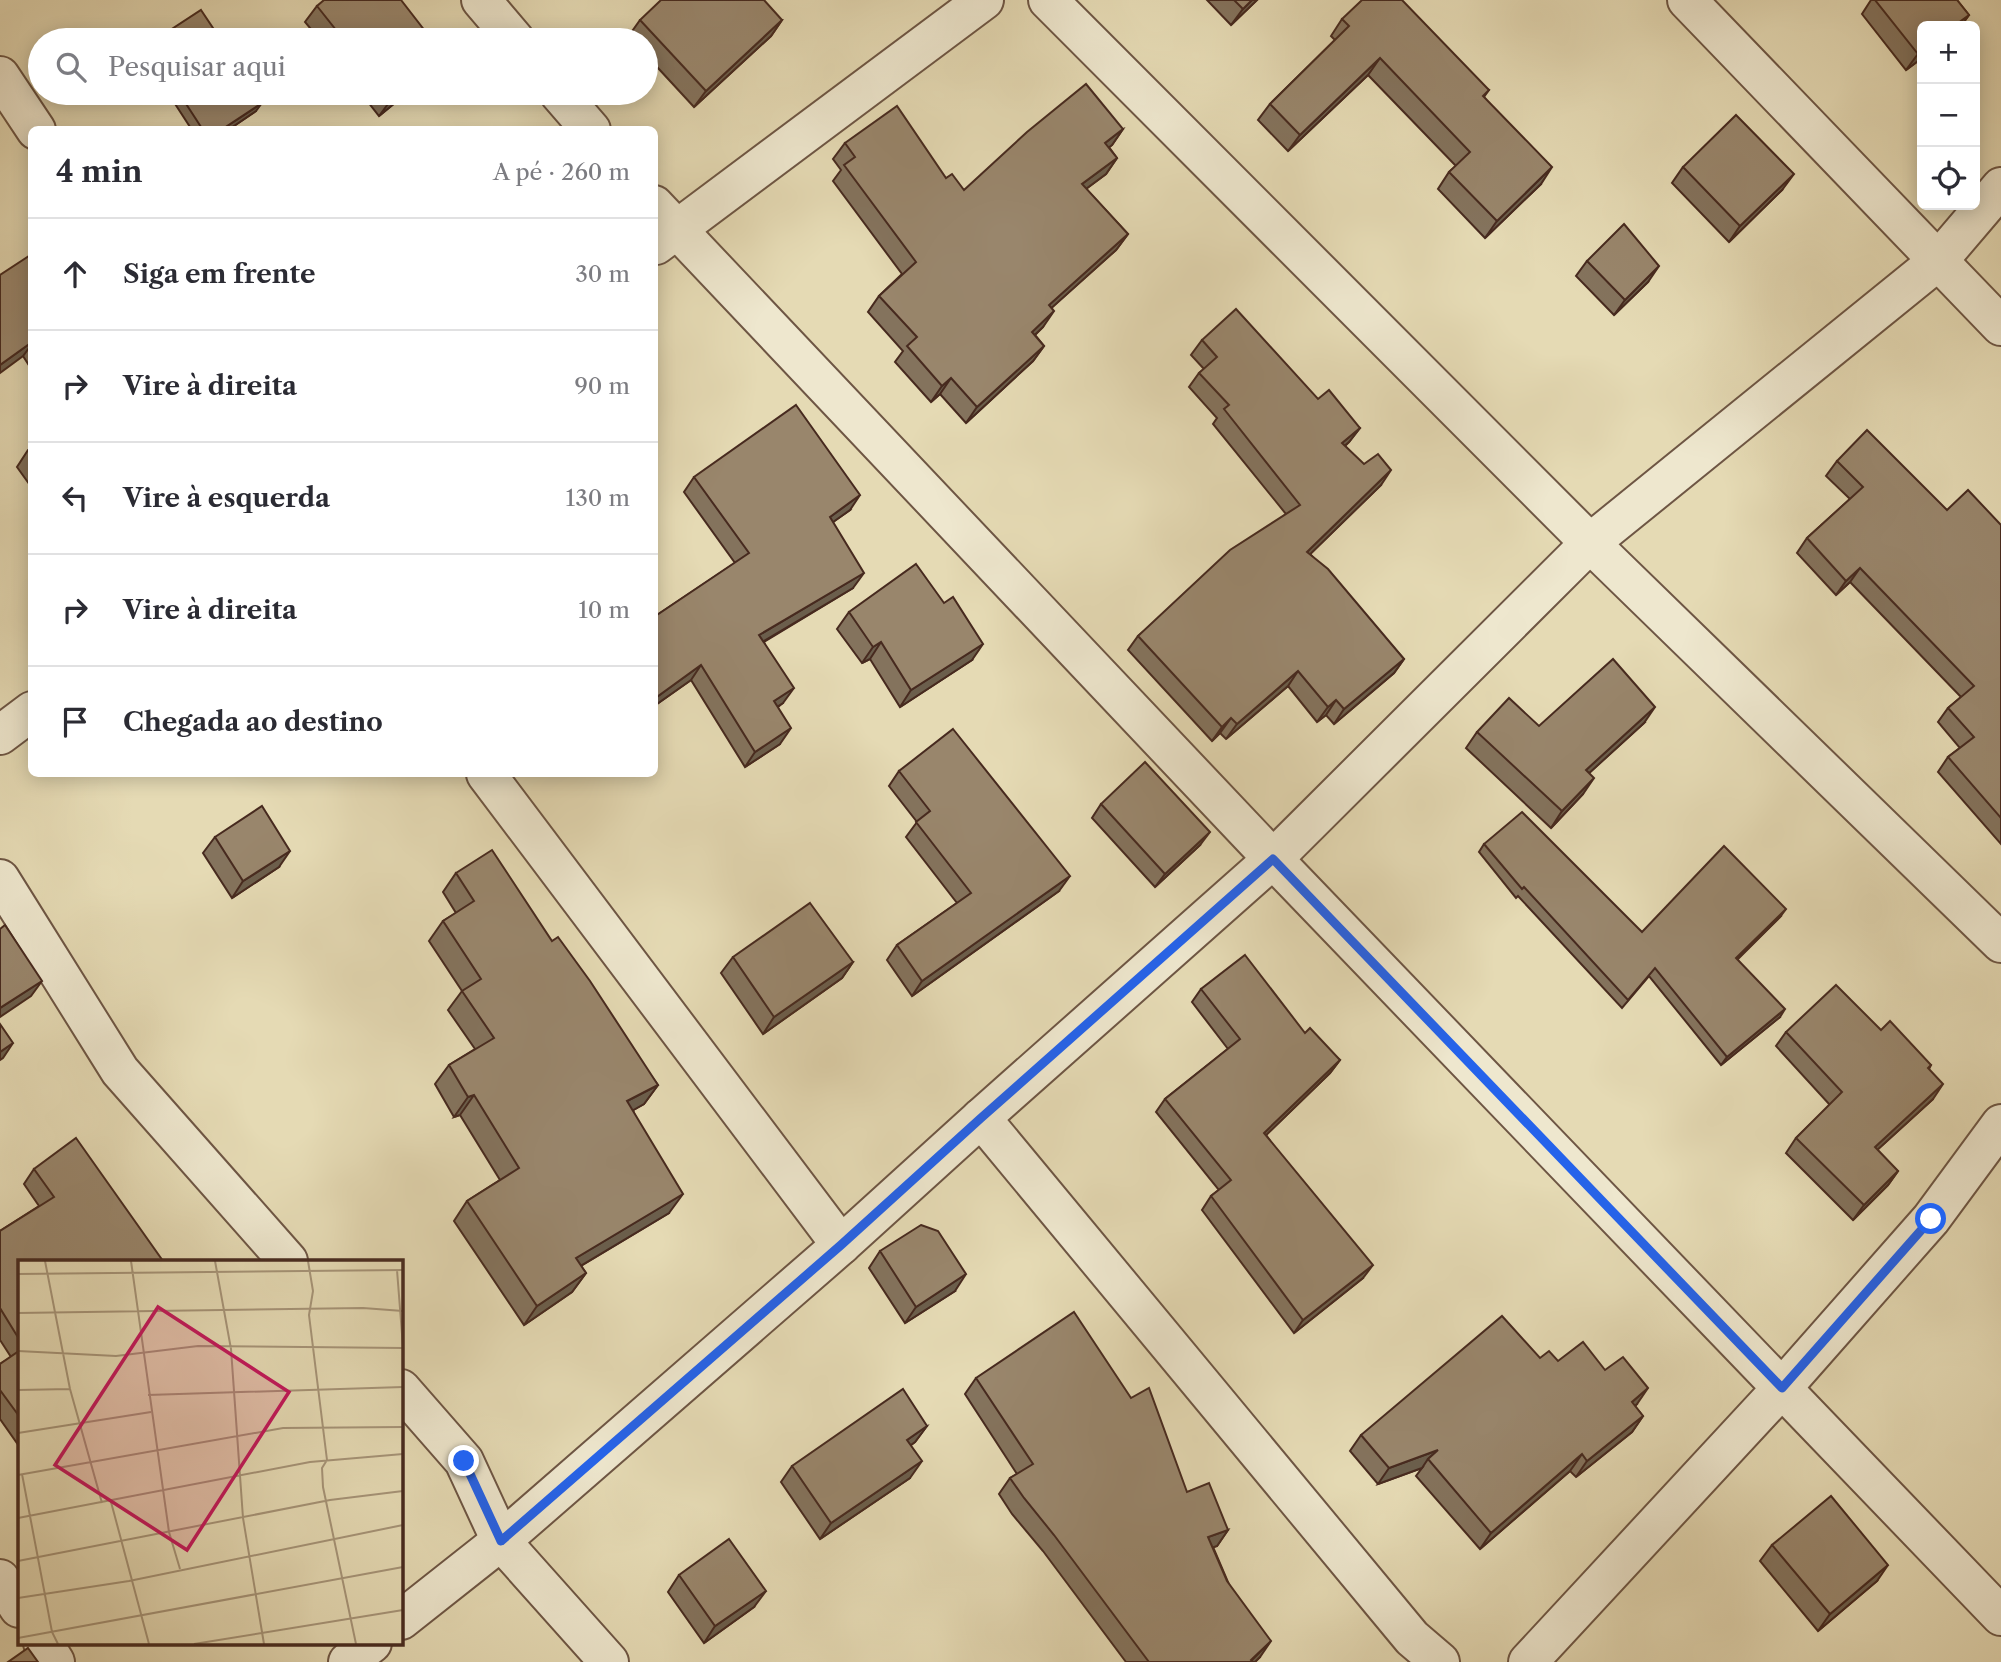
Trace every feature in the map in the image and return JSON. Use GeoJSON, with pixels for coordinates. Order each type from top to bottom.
{"type":"FeatureCollection","features":[{"type":"Feature","properties":{"kind":"street"},"geometry":{"type":"LineString","coordinates":[[481,0],[505,28]]}},
{"type":"Feature","properties":{"kind":"street"},"geometry":{"type":"LineString","coordinates":[[985,0],[662,227],[2001,1616]]}},
{"type":"Feature","properties":{"kind":"street"},"geometry":{"type":"LineString","coordinates":[[1048,0],[1590,543],[2001,943]]}},
{"type":"Feature","properties":{"kind":"street"},"geometry":{"type":"LineString","coordinates":[[1687,0],[2001,327]]}},
{"type":"Feature","properties":{"kind":"street"},"geometry":{"type":"LineString","coordinates":[[0,76],[33,126]]}},
{"type":"Feature","properties":{"kind":"street"},"geometry":{"type":"LineString","coordinates":[[569,105],[588,126]]}},
{"type":"Feature","properties":{"kind":"street"},"geometry":{"type":"LineString","coordinates":[[402,1619],[501,1541],[841,1245],[1273,859],[1590,543],[1938,261],[2001,187]]}},
{"type":"Feature","properties":{"kind":"street"},"geometry":{"type":"LineString","coordinates":[[0,735],[28,714]]}},
{"type":"Feature","properties":{"kind":"street"},"geometry":{"type":"LineString","coordinates":[[488,777],[841,1245]]}},
{"type":"Feature","properties":{"kind":"street"},"geometry":{"type":"LineString","coordinates":[[0,879],[120,1071],[287,1260]]}},
{"type":"Feature","properties":{"kind":"street"},"geometry":{"type":"LineString","coordinates":[[981,1118],[1412,1638],[1440,1662]]}},
{"type":"Feature","properties":{"kind":"street"},"geometry":{"type":"LineString","coordinates":[[1528,1662],[1782,1388],[1931,1219],[2001,1124]]}},
{"type":"Feature","properties":{"kind":"street"},"geometry":{"type":"LineString","coordinates":[[402,1390],[464,1461],[501,1541],[610,1662]]}},
{"type":"Feature","properties":{"kind":"street"},"geometry":{"type":"LineString","coordinates":[[0,1579],[18,1606]]}},
{"type":"Feature","properties":{"kind":"street"},"geometry":{"type":"LineString","coordinates":[[44,1644],[55,1662]]}},
{"type":"Feature","properties":{"kind":"street"},"geometry":{"type":"LineString","coordinates":[[348,1662],[371,1644]]}},
{"type":"Feature","properties":{"kind":"building"},"geometry":{"type":"Polygon","coordinates":[[[324,0],[401,0],[423,28],[334,28],[317,6],[324,0]]]}},
{"type":"Feature","properties":{"kind":"building"},"geometry":{"type":"Polygon","coordinates":[[[661,0],[764,0],[782,20],[706,91],[658,39],[658,28],[647,28],[640,20],[661,0]]]}},
{"type":"Feature","properties":{"kind":"building"},"geometry":{"type":"Polygon","coordinates":[[[1234,0],[1252,0],[1243,9],[1234,0]]]}},
{"type":"Feature","properties":{"kind":"building"},"geometry":{"type":"Polygon","coordinates":[[[1362,0],[1402,0],[1489,90],[1483,96],[1552,167],[1497,221],[1449,172],[1470,152],[1380,58],[1300,135],[1270,104],[1349,26],[1342,19],[1362,0]]]}},
{"type":"Feature","properties":{"kind":"building"},"geometry":{"type":"Polygon","coordinates":[[[1875,0],[1957,0],[1969,15],[1961,21],[1917,21],[1917,53],[1875,0]]]}},
{"type":"Feature","properties":{"kind":"building"},"geometry":{"type":"Polygon","coordinates":[[[201,10],[213,28],[173,28],[201,10]]]}},
{"type":"Feature","properties":{"kind":"building"},"geometry":{"type":"Polygon","coordinates":[[[1086,84],[1123,129],[1105,143],[1117,158],[1082,184],[1128,234],[1049,305],[1054,311],[1032,332],[1044,346],[977,407],[951,378],[942,386],[907,346],[917,337],[879,296],[916,262],[844,165],[855,157],[845,143],[897,106],[946,178],[952,174],[964,190],[1027,132],[1086,84]]]}},
{"type":"Feature","properties":{"kind":"building"},"geometry":{"type":"Polygon","coordinates":[[[187,105],[259,105],[227,126],[200,126],[187,105]]]}},
{"type":"Feature","properties":{"kind":"building"},"geometry":{"type":"Polygon","coordinates":[[[1736,115],[1794,174],[1740,226],[1683,167],[1736,115]]]}},
{"type":"Feature","properties":{"kind":"building"},"geometry":{"type":"Polygon","coordinates":[[[1624,224],[1659,266],[1625,300],[1587,261],[1624,224]]]}},
{"type":"Feature","properties":{"kind":"building"},"geometry":{"type":"Polygon","coordinates":[[[28,257],[28,345],[0,365],[0,275],[28,257]]]}},
{"type":"Feature","properties":{"kind":"building"},"geometry":{"type":"Polygon","coordinates":[[[1236,309],[1318,399],[1329,390],[1360,428],[1342,443],[1364,464],[1378,454],[1391,470],[1307,552],[1328,569],[1404,659],[1344,709],[1336,700],[1328,707],[1298,671],[1237,724],[1231,718],[1222,727],[1138,636],[1230,550],[1300,505],[1224,409],[1229,405],[1199,373],[1217,357],[1202,340],[1236,309]]]}},
{"type":"Feature","properties":{"kind":"building"},"geometry":{"type":"Polygon","coordinates":[[[796,405],[860,495],[830,517],[864,573],[759,635],[794,688],[774,701],[791,728],[755,752],[701,665],[658,696],[658,614],[749,553],[694,477],[796,405]]]}},
{"type":"Feature","properties":{"kind":"building"},"geometry":{"type":"Polygon","coordinates":[[[1867,430],[1947,510],[1968,490],[2001,525],[2001,818],[1948,757],[1974,737],[1948,708],[1974,686],[1860,568],[1846,581],[1807,538],[1863,487],[1837,461],[1867,430]]]}},
{"type":"Feature","properties":{"kind":"building"},"geometry":{"type":"Polygon","coordinates":[[[916,564],[944,603],[953,597],[983,644],[911,690],[881,642],[873,647],[849,612],[916,564]]]}},
{"type":"Feature","properties":{"kind":"building"},"geometry":{"type":"Polygon","coordinates":[[[1613,659],[1655,707],[1586,770],[1594,778],[1562,811],[1477,732],[1509,698],[1539,726],[1613,659]]]}},
{"type":"Feature","properties":{"kind":"building"},"geometry":{"type":"Polygon","coordinates":[[[953,729],[1070,876],[922,981],[897,945],[971,893],[916,822],[930,811],[899,771],[953,729]]]}},
{"type":"Feature","properties":{"kind":"building"},"geometry":{"type":"Polygon","coordinates":[[[1145,762],[1210,832],[1165,874],[1101,804],[1145,762]]]}},
{"type":"Feature","properties":{"kind":"building"},"geometry":{"type":"Polygon","coordinates":[[[262,806],[290,851],[243,881],[215,837],[262,806]]]}},
{"type":"Feature","properties":{"kind":"building"},"geometry":{"type":"Polygon","coordinates":[[[1522,812],[1642,932],[1724,846],[1786,909],[1736,958],[1785,1009],[1727,1057],[1655,968],[1628,1000],[1524,887],[1522,889],[1484,844],[1522,812]]]}},
{"type":"Feature","properties":{"kind":"building"},"geometry":{"type":"Polygon","coordinates":[[[492,850],[552,941],[558,937],[590,981],[658,1085],[627,1101],[683,1194],[576,1258],[586,1273],[537,1306],[467,1201],[519,1168],[474,1095],[468,1097],[449,1065],[494,1038],[462,991],[481,979],[443,921],[474,901],[456,873],[492,850]]]}},
{"type":"Feature","properties":{"kind":"building"},"geometry":{"type":"Polygon","coordinates":[[[810,903],[853,962],[774,1017],[733,957],[810,903]]]}},
{"type":"Feature","properties":{"kind":"building"},"geometry":{"type":"Polygon","coordinates":[[[5,925],[42,981],[0,1008],[0,929],[5,925]]]}},
{"type":"Feature","properties":{"kind":"building"},"geometry":{"type":"Polygon","coordinates":[[[1245,955],[1305,1033],[1310,1028],[1340,1060],[1264,1133],[1373,1265],[1303,1320],[1211,1196],[1231,1180],[1165,1099],[1240,1039],[1201,989],[1245,955]]]}},
{"type":"Feature","properties":{"kind":"building"},"geometry":{"type":"Polygon","coordinates":[[[1836,985],[1881,1030],[1890,1021],[1931,1065],[1928,1068],[1943,1084],[1875,1147],[1898,1171],[1864,1205],[1796,1138],[1842,1092],[1786,1032],[1836,985]]]}},
{"type":"Feature","properties":{"kind":"building"},"geometry":{"type":"Polygon","coordinates":[[[0,1024],[13,1043],[0,1052],[0,1024]]]}},
{"type":"Feature","properties":{"kind":"building"},"geometry":{"type":"Polygon","coordinates":[[[76,1138],[162,1260],[18,1260],[18,1337],[0,1308],[0,1231],[54,1197],[34,1169],[76,1138]]]}},
{"type":"Feature","properties":{"kind":"building"},"geometry":{"type":"Polygon","coordinates":[[[921,1225],[938,1231],[966,1274],[916,1307],[880,1251],[921,1225]]]}},
{"type":"Feature","properties":{"kind":"building"},"geometry":{"type":"Polygon","coordinates":[[[1074,1312],[1131,1398],[1149,1388],[1187,1492],[1209,1483],[1228,1530],[1208,1537],[1227,1581],[1271,1641],[1251,1660],[1253,1662],[1149,1662],[1010,1478],[1033,1464],[976,1378],[1074,1312]]]}},
{"type":"Feature","properties":{"kind":"building"},"geometry":{"type":"Polygon","coordinates":[[[1502,1316],[1540,1358],[1549,1351],[1558,1361],[1583,1342],[1605,1370],[1623,1357],[1648,1388],[1632,1402],[1643,1416],[1587,1461],[1582,1454],[1491,1533],[1428,1459],[1438,1450],[1389,1468],[1361,1435],[1502,1316]]]}},
{"type":"Feature","properties":{"kind":"building"},"geometry":{"type":"Polygon","coordinates":[[[18,1352],[18,1415],[0,1390],[0,1364],[18,1352]]]}},
{"type":"Feature","properties":{"kind":"building"},"geometry":{"type":"Polygon","coordinates":[[[903,1389],[927,1426],[907,1440],[922,1461],[831,1523],[792,1466],[903,1389]]]}},
{"type":"Feature","properties":{"kind":"building"},"geometry":{"type":"Polygon","coordinates":[[[1831,1496],[1888,1565],[1830,1614],[1772,1545],[1831,1496]]]}},
{"type":"Feature","properties":{"kind":"building"},"geometry":{"type":"Polygon","coordinates":[[[729,1539],[766,1591],[715,1626],[679,1575],[729,1539]]]}},
{"type":"Feature","properties":{"kind":"building"},"geometry":{"type":"Polygon","coordinates":[[[28,1648],[38,1662],[8,1662],[28,1648]]]}},
{"type":"Feature","properties":{"kind":"route"},"geometry":{"type":"LineString","coordinates":[[464,1461],[501,1541],[841,1245],[1273,859],[1782,1388],[1931,1219]]}}]}
